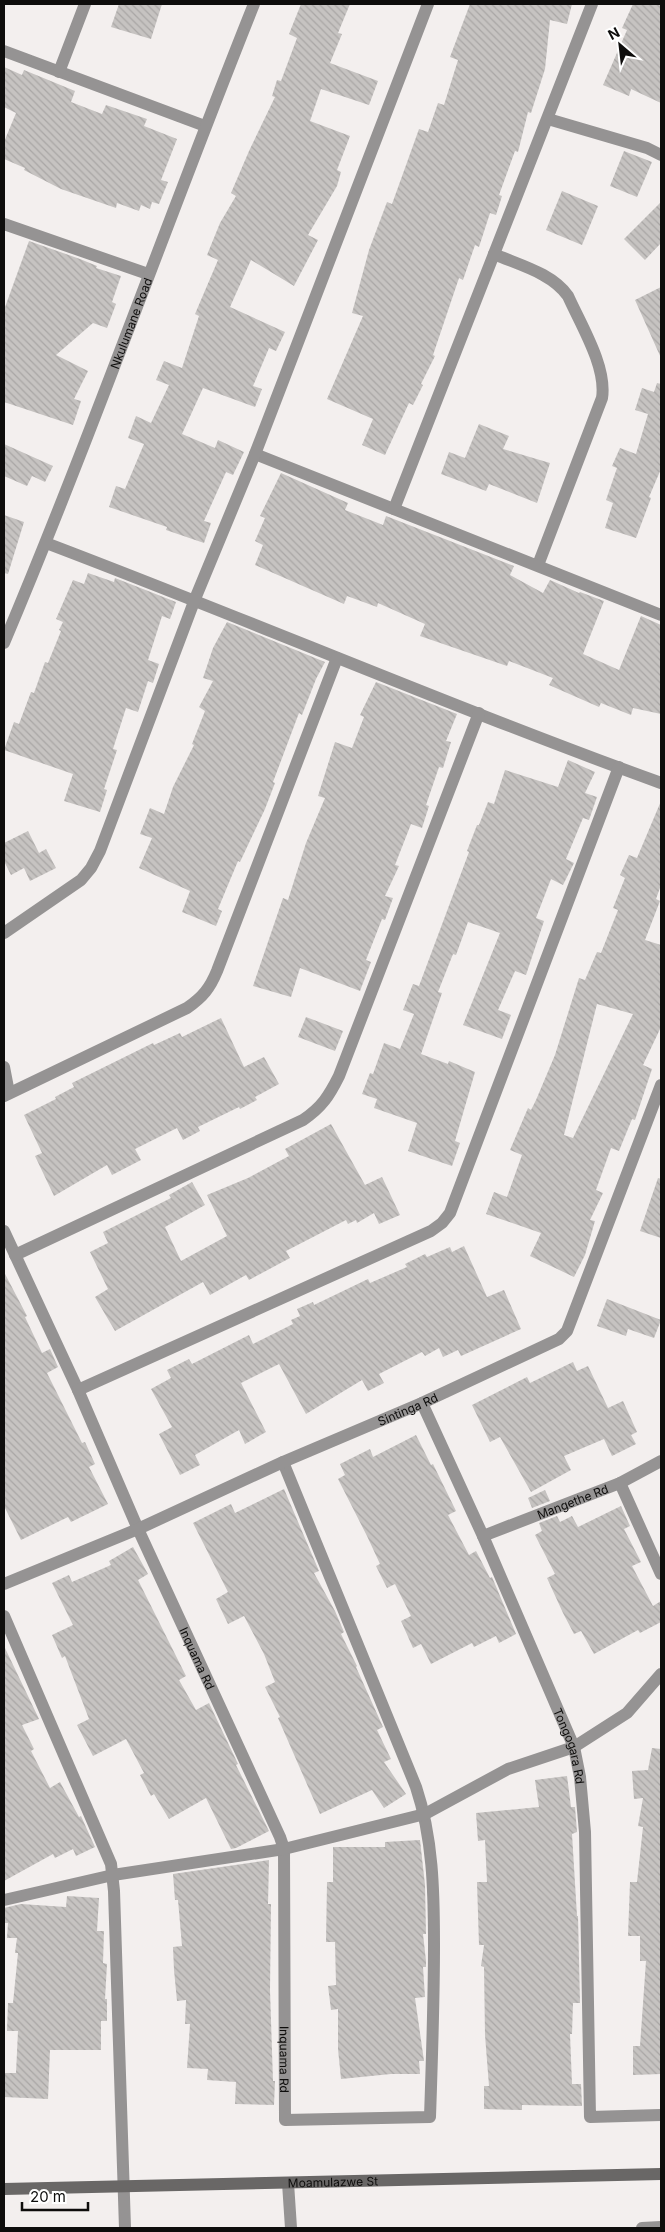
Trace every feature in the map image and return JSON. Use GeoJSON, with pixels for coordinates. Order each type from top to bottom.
{"type":"FeatureCollection","features":[{"type":"Feature","properties":{"kind":"street"},"geometry":{"type":"LineString","coordinates":[[59,72],[85,4]]}},
{"type":"Feature","properties":{"kind":"street","name":"Nkulumane Road"},"geometry":{"type":"LineString","coordinates":[[4,643],[46,543],[205,126],[254,4]]}},
{"type":"Feature","properties":{"kind":"street"},"geometry":{"type":"LineString","coordinates":[[4,933],[81,880],[91,868],[100,851],[195,599],[255,454],[428,4]]}},
{"type":"Feature","properties":{"kind":"street"},"geometry":{"type":"LineString","coordinates":[[394,509],[592,4]]}},
{"type":"Feature","properties":{"kind":"street"},"geometry":{"type":"LineString","coordinates":[[4,50],[205,126]]}},
{"type":"Feature","properties":{"kind":"street"},"geometry":{"type":"LineString","coordinates":[[548,119],[647,148],[661,155]]}},
{"type":"Feature","properties":{"kind":"street"},"geometry":{"type":"LineString","coordinates":[[4,224],[148,274]]}},
{"type":"Feature","properties":{"kind":"street"},"geometry":{"type":"LineString","coordinates":[[494,254],[552,279],[561,286],[568,296],[601,370],[604,386],[602,398],[538,565]]}},
{"type":"Feature","properties":{"kind":"street"},"geometry":{"type":"LineString","coordinates":[[255,454],[661,615]]}},
{"type":"Feature","properties":{"kind":"street"},"geometry":{"type":"LineString","coordinates":[[46,543],[195,599],[337,658],[661,782]]}},
{"type":"Feature","properties":{"kind":"street"},"geometry":{"type":"LineString","coordinates":[[4,1067],[7,1095],[187,1008],[202,997],[212,986],[337,658]]}},
{"type":"Feature","properties":{"kind":"street"},"geometry":{"type":"LineString","coordinates":[[15,1255],[303,1120],[320,1109],[340,1076],[479,713]]}},
{"type":"Feature","properties":{"kind":"street"},"geometry":{"type":"LineString","coordinates":[[78,1390],[431,1231],[442,1224],[450,1213],[619,767]]}},
{"type":"Feature","properties":{"kind":"street","name":"Sintinga Rd"},"geometry":{"type":"LineString","coordinates":[[4,1584],[138,1529],[555,1341],[564,1334],[661,1085]]}},
{"type":"Feature","properties":{"kind":"street","name":"Inquama Rd"},"geometry":{"type":"LineString","coordinates":[[4,1232],[78,1390],[138,1529],[272,1818],[284,1849],[285,2120],[430,2117],[434,2009],[434,1896],[424,1814],[412,1778],[283,1462]]}},
{"type":"Feature","properties":{"kind":"street","name":"Tongogara Rd"},"geometry":{"type":"LineString","coordinates":[[422,1402],[483,1536],[574,1747],[580,1777],[585,1832],[590,2117],[661,2115]]}},
{"type":"Feature","properties":{"kind":"street","name":"Mangethe Rd"},"geometry":{"type":"LineString","coordinates":[[483,1536],[620,1483],[661,1461]]}},
{"type":"Feature","properties":{"kind":"street"},"geometry":{"type":"LineString","coordinates":[[620,1483],[661,1574]]}},
{"type":"Feature","properties":{"kind":"street"},"geometry":{"type":"LineString","coordinates":[[4,1616],[106,1850],[113,1875],[124,2228]]}},
{"type":"Feature","properties":{"kind":"street"},"geometry":{"type":"LineString","coordinates":[[4,1900],[113,1875],[284,1849],[424,1814],[508,1769],[574,1747],[627,1713],[661,1674]]}},
{"type":"Feature","properties":{"kind":"street","name":"Moamulazwe St"},"geometry":{"type":"LineString","coordinates":[[4,2189],[124,2188],[661,2174]]}},
{"type":"Feature","properties":{"kind":"street"},"geometry":{"type":"LineString","coordinates":[[288,2183],[291,2228]]}},
{"type":"Feature","properties":{"kind":"street"},"geometry":{"type":"LineString","coordinates":[[642,2228],[661,2227]]}},
{"type":"Feature","properties":{"kind":"building"},"geometry":{"type":"Polygon","coordinates":[[[119,4],[162,4],[151,39],[111,27],[119,4]]]}},
{"type":"Feature","properties":{"kind":"building"},"geometry":{"type":"Polygon","coordinates":[[[301,4],[350,4],[338,33],[342,34],[330,63],[378,81],[369,105],[321,89],[310,121],[350,136],[337,170],[341,172],[337,186],[308,235],[318,240],[294,286],[251,260],[230,307],[285,332],[276,351],[269,348],[253,386],[262,389],[255,407],[203,388],[182,434],[215,448],[218,440],[244,452],[233,475],[226,472],[204,521],[211,523],[204,543],[166,530],[167,527],[109,507],[116,486],[125,489],[144,444],[128,438],[136,416],[151,423],[169,385],[156,380],[164,361],[182,368],[199,316],[195,314],[218,260],[207,255],[220,223],[236,196],[231,193],[275,97],[272,96],[277,80],[281,81],[297,38],[289,34],[301,4]]]}},
{"type":"Feature","properties":{"kind":"building"},"geometry":{"type":"Polygon","coordinates":[[[470,4],[572,4],[567,24],[550,20],[545,69],[531,113],[528,112],[518,152],[515,151],[499,195],[502,196],[496,215],[490,213],[479,247],[475,245],[463,280],[459,278],[433,355],[435,356],[421,384],[423,385],[413,405],[409,403],[385,455],[362,445],[373,419],[327,399],[363,316],[352,313],[369,250],[387,202],[392,204],[419,129],[428,132],[438,103],[444,105],[458,60],[450,57],[470,4]]]}},
{"type":"Feature","properties":{"kind":"building"},"geometry":{"type":"Polygon","coordinates":[[[633,4],[661,4],[661,103],[631,89],[629,96],[603,85],[627,30],[622,28],[633,4]]]}},
{"type":"Feature","properties":{"kind":"building"},"geometry":{"type":"Polygon","coordinates":[[[4,67],[22,75],[24,70],[75,91],[71,102],[102,114],[106,105],[147,119],[144,126],[177,139],[161,180],[168,182],[159,204],[152,202],[150,209],[141,205],[139,211],[117,203],[116,208],[61,189],[24,170],[25,168],[4,159],[4,142],[16,113],[4,107],[4,67]]]}},
{"type":"Feature","properties":{"kind":"building"},"geometry":{"type":"Polygon","coordinates":[[[624,151],[652,162],[637,197],[610,186],[624,151]]]}},
{"type":"Feature","properties":{"kind":"building"},"geometry":{"type":"Polygon","coordinates":[[[562,191],[598,206],[582,245],[546,230],[562,191]]]}},
{"type":"Feature","properties":{"kind":"building"},"geometry":{"type":"Polygon","coordinates":[[[661,202],[661,243],[645,260],[624,239],[661,202]]]}},
{"type":"Feature","properties":{"kind":"building"},"geometry":{"type":"Polygon","coordinates":[[[29,241],[121,276],[112,302],[116,304],[107,328],[93,323],[56,355],[88,371],[74,399],[81,401],[73,425],[4,402],[4,310],[29,241]]]}},
{"type":"Feature","properties":{"kind":"building"},"geometry":{"type":"Polygon","coordinates":[[[661,287],[661,358],[635,300],[661,287]]]}},
{"type":"Feature","properties":{"kind":"building"},"geometry":{"type":"Polygon","coordinates":[[[657,383],[661,384],[661,469],[649,497],[651,498],[636,538],[605,528],[613,503],[606,500],[617,468],[612,466],[620,448],[636,454],[648,414],[635,410],[642,388],[654,392],[657,383]]]}},
{"type":"Feature","properties":{"kind":"building"},"geometry":{"type":"Polygon","coordinates":[[[479,424],[509,436],[503,449],[550,463],[537,503],[489,484],[486,491],[441,474],[449,452],[465,458],[479,424]]]}},
{"type":"Feature","properties":{"kind":"building"},"geometry":{"type":"Polygon","coordinates":[[[4,444],[53,466],[45,482],[32,476],[27,486],[4,476],[4,444]]]}},
{"type":"Feature","properties":{"kind":"building"},"geometry":{"type":"Polygon","coordinates":[[[281,473],[348,503],[345,510],[383,525],[386,516],[514,566],[510,575],[543,593],[550,580],[579,593],[604,601],[583,654],[619,670],[641,616],[661,625],[661,714],[633,708],[631,715],[601,703],[599,707],[549,685],[553,678],[509,661],[507,666],[420,636],[425,624],[378,603],[377,607],[347,596],[344,604],[255,565],[263,545],[255,541],[265,518],[260,516],[281,473]]]}},
{"type":"Feature","properties":{"kind":"building"},"geometry":{"type":"Polygon","coordinates":[[[4,515],[24,522],[8,574],[4,573],[4,515]]]}},
{"type":"Feature","properties":{"kind":"building"},"geometry":{"type":"Polygon","coordinates":[[[88,573],[114,582],[115,578],[176,602],[170,619],[162,616],[148,660],[159,664],[153,683],[148,681],[138,712],[126,708],[113,749],[117,750],[104,789],[107,790],[100,812],[64,801],[73,774],[4,750],[14,722],[19,724],[31,692],[34,693],[45,662],[48,663],[61,631],[59,630],[63,622],[56,619],[73,580],[84,584],[88,573]]]}},
{"type":"Feature","properties":{"kind":"building"},"geometry":{"type":"Polygon","coordinates":[[[227,622],[325,662],[302,715],[299,713],[265,809],[240,862],[238,861],[218,909],[222,911],[216,926],[182,912],[190,891],[139,868],[152,838],[140,834],[150,808],[164,814],[173,787],[194,745],[192,744],[205,711],[199,707],[213,681],[203,678],[213,648],[227,622]]]}},
{"type":"Feature","properties":{"kind":"building"},"geometry":{"type":"Polygon","coordinates":[[[376,682],[457,714],[446,741],[451,742],[443,768],[439,767],[426,805],[429,806],[422,828],[411,824],[395,865],[399,866],[385,896],[393,898],[385,920],[382,919],[366,960],[371,962],[360,991],[300,968],[291,997],[253,986],[283,898],[288,900],[306,843],[325,798],[318,796],[335,742],[352,748],[364,717],[360,715],[376,682]]]}},
{"type":"Feature","properties":{"kind":"building"},"geometry":{"type":"Polygon","coordinates":[[[568,760],[595,772],[585,793],[597,797],[589,820],[583,818],[566,859],[574,863],[563,885],[551,879],[536,918],[544,921],[526,975],[515,971],[498,1010],[511,1015],[502,1039],[463,1025],[500,933],[468,922],[456,955],[453,954],[438,992],[442,993],[421,1054],[448,1064],[449,1061],[475,1072],[455,1141],[460,1143],[452,1166],[408,1151],[417,1123],[374,1108],[377,1099],[362,1094],[370,1073],[373,1074],[384,1043],[400,1049],[414,1014],[403,1010],[413,984],[419,986],[469,852],[467,851],[477,825],[479,825],[488,802],[494,804],[505,770],[558,787],[568,760]]]}},
{"type":"Feature","properties":{"kind":"building"},"geometry":{"type":"Polygon","coordinates":[[[661,801],[661,885],[656,899],[660,901],[645,940],[661,945],[661,1027],[643,1065],[652,1069],[635,1120],[632,1119],[619,1151],[611,1148],[596,1190],[603,1193],[590,1220],[595,1221],[585,1255],[574,1277],[530,1256],[541,1233],[486,1214],[494,1192],[507,1197],[522,1155],[510,1150],[528,1108],[531,1110],[536,1100],[555,1055],[579,978],[585,980],[597,952],[601,953],[618,910],[613,908],[625,878],[620,875],[629,855],[637,858],[661,801]],[[597,1004],[564,1135],[573,1138],[633,1014],[597,1004]]]}},
{"type":"Feature","properties":{"kind":"building"},"geometry":{"type":"Polygon","coordinates":[[[28,831],[39,853],[46,849],[56,868],[30,881],[24,868],[11,875],[4,861],[4,843],[28,831]]]}},
{"type":"Feature","properties":{"kind":"building"},"geometry":{"type":"Polygon","coordinates":[[[306,1017],[343,1031],[335,1051],[298,1037],[306,1017]]]}},
{"type":"Feature","properties":{"kind":"building"},"geometry":{"type":"Polygon","coordinates":[[[221,1018],[244,1067],[264,1057],[279,1084],[255,1097],[257,1100],[198,1127],[200,1131],[183,1140],[177,1128],[135,1149],[141,1160],[112,1175],[107,1165],[54,1196],[35,1156],[42,1153],[24,1115],[56,1099],[55,1097],[74,1087],[72,1083],[153,1043],[154,1045],[180,1033],[182,1037],[221,1018]]]}},
{"type":"Feature","properties":{"kind":"building"},"geometry":{"type":"Polygon","coordinates":[[[331,1124],[365,1185],[382,1177],[400,1215],[379,1224],[374,1213],[357,1223],[356,1220],[348,1224],[346,1220],[286,1251],[290,1258],[249,1280],[246,1275],[210,1295],[203,1282],[115,1331],[95,1297],[108,1289],[90,1252],[108,1243],[103,1232],[171,1198],[169,1195],[192,1182],[205,1205],[165,1227],[181,1261],[227,1236],[207,1195],[248,1178],[289,1156],[285,1149],[331,1124]]]}},
{"type":"Feature","properties":{"kind":"building"},"geometry":{"type":"Polygon","coordinates":[[[658,1178],[661,1179],[661,1238],[640,1231],[658,1178]]]}},
{"type":"Feature","properties":{"kind":"building"},"geometry":{"type":"Polygon","coordinates":[[[464,1246],[487,1297],[504,1290],[521,1329],[461,1356],[458,1350],[443,1357],[439,1348],[425,1356],[422,1352],[379,1374],[384,1383],[368,1391],[362,1380],[306,1414],[279,1364],[241,1383],[266,1432],[245,1444],[239,1430],[195,1455],[200,1465],[180,1475],[159,1434],[172,1427],[151,1389],[171,1378],[167,1370],[189,1359],[192,1364],[249,1335],[253,1344],[293,1324],[291,1320],[300,1316],[297,1309],[313,1302],[314,1305],[368,1279],[370,1283],[407,1267],[405,1264],[425,1254],[427,1257],[450,1247],[452,1252],[464,1246]]]}},
{"type":"Feature","properties":{"kind":"building"},"geometry":{"type":"Polygon","coordinates":[[[4,1272],[27,1316],[25,1317],[42,1353],[50,1349],[58,1367],[47,1373],[82,1443],[85,1442],[95,1464],[89,1467],[108,1504],[71,1522],[68,1517],[21,1540],[4,1506],[4,1272]]]}},
{"type":"Feature","properties":{"kind":"building"},"geometry":{"type":"Polygon","coordinates":[[[607,1299],[661,1320],[654,1338],[628,1329],[626,1336],[597,1326],[607,1299]]]}},
{"type":"Feature","properties":{"kind":"building"},"geometry":{"type":"Polygon","coordinates":[[[573,1362],[577,1371],[588,1366],[608,1408],[623,1401],[637,1432],[631,1435],[636,1444],[612,1456],[604,1439],[564,1456],[571,1470],[531,1492],[500,1437],[490,1442],[472,1405],[527,1377],[530,1383],[573,1362]]]}},
{"type":"Feature","properties":{"kind":"building"},"geometry":{"type":"Polygon","coordinates":[[[416,1435],[431,1465],[433,1464],[456,1511],[448,1515],[469,1555],[476,1551],[490,1578],[492,1577],[516,1634],[499,1643],[496,1636],[474,1647],[472,1643],[431,1664],[421,1644],[413,1648],[401,1621],[411,1616],[395,1584],[387,1588],[376,1566],[380,1564],[338,1479],[345,1475],[340,1464],[370,1449],[373,1457],[416,1435]]]}},
{"type":"Feature","properties":{"kind":"building"},"geometry":{"type":"Polygon","coordinates":[[[284,1489],[319,1571],[314,1573],[335,1611],[344,1632],[341,1634],[383,1727],[377,1730],[391,1759],[384,1762],[406,1794],[384,1808],[372,1790],[320,1814],[278,1718],[280,1717],[265,1687],[275,1682],[264,1654],[244,1616],[228,1624],[216,1599],[228,1592],[193,1523],[231,1504],[235,1513],[284,1489]]]}},
{"type":"Feature","properties":{"kind":"building"},"geometry":{"type":"Polygon","coordinates":[[[545,1490],[550,1501],[532,1508],[528,1498],[545,1490]]]}},
{"type":"Feature","properties":{"kind":"building"},"geometry":{"type":"Polygon","coordinates":[[[621,1506],[630,1526],[624,1529],[641,1562],[632,1566],[653,1606],[661,1601],[661,1622],[640,1633],[638,1630],[594,1654],[581,1631],[574,1634],[563,1613],[547,1578],[555,1574],[535,1535],[542,1531],[539,1523],[557,1516],[560,1522],[572,1516],[578,1527],[621,1506]]]}},
{"type":"Feature","properties":{"kind":"building"},"geometry":{"type":"Polygon","coordinates":[[[133,1547],[148,1574],[138,1580],[186,1676],[179,1680],[196,1710],[209,1703],[238,1764],[236,1765],[269,1831],[236,1848],[231,1849],[206,1798],[169,1819],[154,1794],[151,1796],[140,1775],[144,1773],[126,1739],[93,1756],[77,1725],[89,1719],[65,1656],[62,1658],[52,1635],[73,1625],[52,1583],[69,1575],[72,1582],[111,1565],[109,1561],[133,1547]]]}},
{"type":"Feature","properties":{"kind":"building"},"geometry":{"type":"Polygon","coordinates":[[[4,1646],[39,1719],[22,1725],[34,1749],[31,1751],[50,1788],[60,1782],[79,1817],[81,1816],[95,1847],[76,1856],[73,1849],[55,1858],[53,1854],[4,1881],[4,1646]]]}},
{"type":"Feature","properties":{"kind":"building"},"geometry":{"type":"Polygon","coordinates":[[[652,1748],[661,1749],[661,2074],[633,2075],[633,2046],[640,2046],[646,1961],[640,1961],[640,1936],[628,1936],[630,1882],[637,1882],[643,1827],[638,1826],[643,1798],[634,1799],[632,1771],[648,1770],[652,1748]]]}},
{"type":"Feature","properties":{"kind":"building"},"geometry":{"type":"Polygon","coordinates":[[[567,1776],[571,1807],[575,1807],[577,1832],[572,1834],[578,1916],[580,2003],[573,2003],[572,2034],[570,2034],[572,2084],[581,2084],[582,2106],[522,2105],[522,2110],[484,2109],[484,2086],[489,2086],[485,2035],[484,1967],[481,1966],[484,1945],[479,1945],[477,1882],[487,1882],[485,1840],[478,1841],[476,1813],[539,1807],[535,1780],[567,1776]]]}},
{"type":"Feature","properties":{"kind":"building"},"geometry":{"type":"Polygon","coordinates":[[[420,1840],[425,1885],[426,1934],[423,1934],[426,1967],[423,1967],[425,1997],[415,1998],[424,2061],[419,2061],[420,2074],[391,2074],[341,2079],[338,2049],[338,2009],[331,2010],[328,1986],[336,1985],[335,1942],[326,1942],[327,1882],[333,1882],[333,1847],[385,1847],[385,1842],[420,1840]]]}},
{"type":"Feature","properties":{"kind":"building"},"geometry":{"type":"Polygon","coordinates":[[[269,1860],[268,1904],[271,1904],[270,1990],[273,2081],[275,2081],[274,2105],[235,2104],[236,2082],[207,2080],[208,2069],[187,2068],[190,2024],[185,2024],[186,2000],[177,2001],[173,1947],[182,1946],[178,1900],[175,1900],[173,1874],[269,1860]]]}},
{"type":"Feature","properties":{"kind":"building"},"geometry":{"type":"Polygon","coordinates":[[[67,1896],[99,1898],[97,1931],[104,1931],[103,1963],[107,1964],[105,1999],[107,1999],[107,2021],[101,2021],[101,2050],[50,2050],[48,2099],[4,2097],[5,2073],[16,2073],[18,2031],[7,2031],[8,2003],[13,2003],[18,1953],[15,1953],[17,1938],[7,1938],[8,1923],[4,1923],[4,1908],[21,1904],[66,1907],[67,1896]]]}}]}
